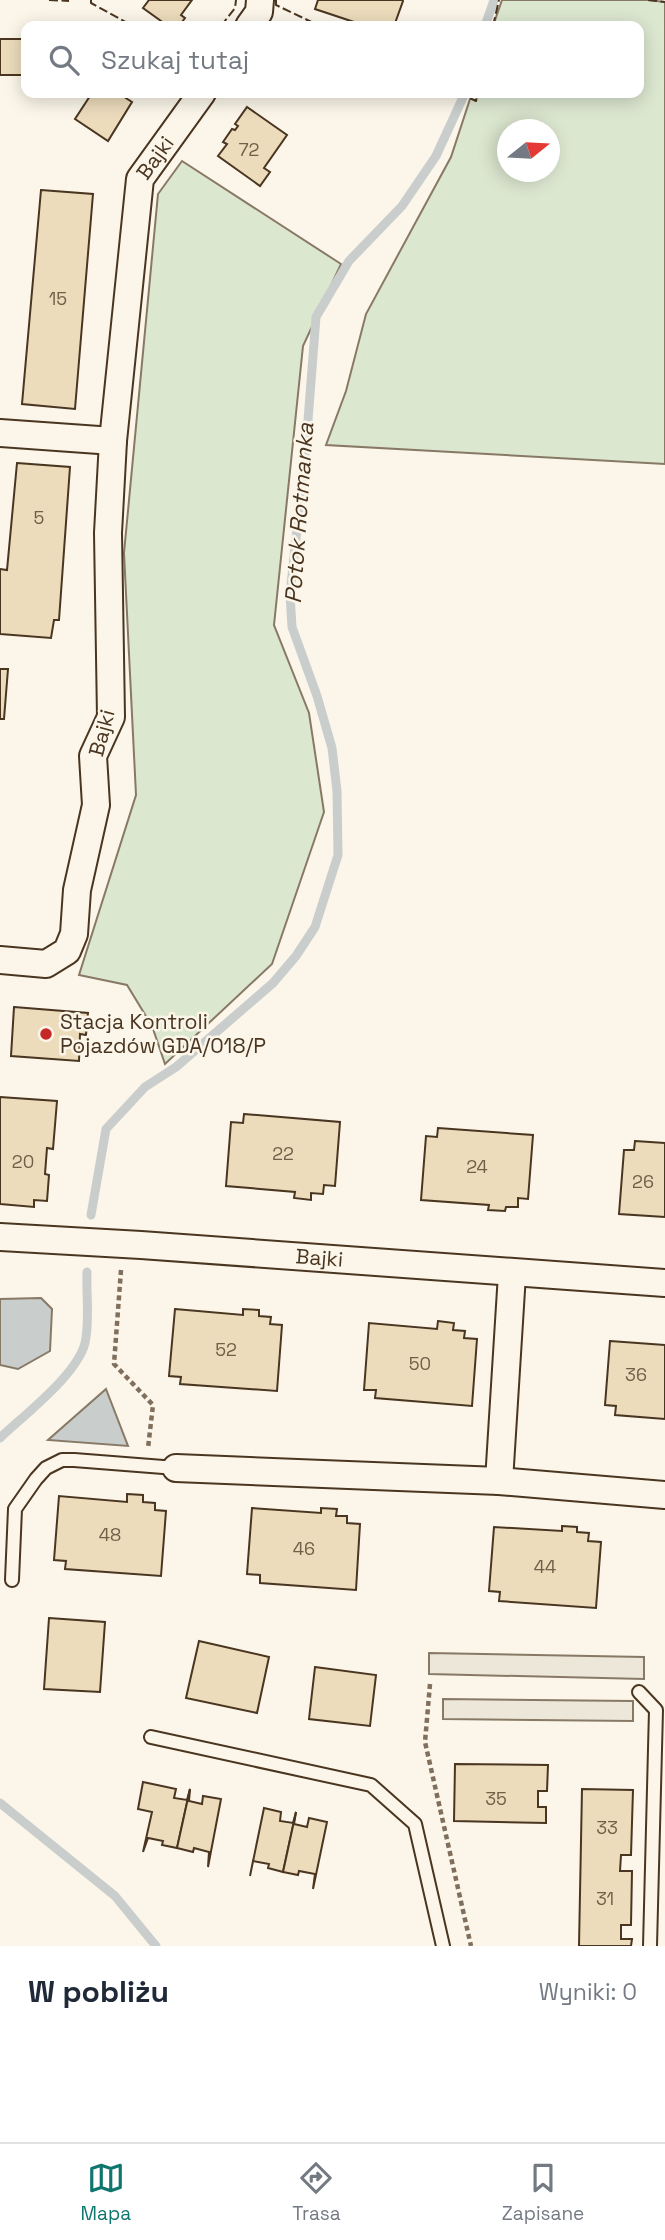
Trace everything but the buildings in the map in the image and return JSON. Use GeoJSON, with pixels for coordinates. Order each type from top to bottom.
{"type":"FeatureCollection","features":[{"type":"Feature","properties":{"kind":"street"},"geometry":{"type":"LineString","coordinates":[[253,21],[259,12],[260,0]]}},
{"type":"Feature","properties":{"kind":"street","name":"Bajki"},"geometry":{"type":"LineString","coordinates":[[0,960],[47,964],[67,951],[74,934],[77,890],[96,805],[93,756],[111,717],[108,533],[113,441],[140,179],[197,98]]}},
{"type":"Feature","properties":{"kind":"street"},"geometry":{"type":"LineString","coordinates":[[0,433],[113,441]]}},
{"type":"Feature","properties":{"kind":"street","name":"Bajki"},"geometry":{"type":"LineString","coordinates":[[0,1237],[665,1283]]}},
{"type":"Feature","properties":{"kind":"street"},"geometry":{"type":"LineString","coordinates":[[499,1481],[512,1273]]}},
{"type":"Feature","properties":{"kind":"street"},"geometry":{"type":"LineString","coordinates":[[176,1468],[499,1481],[665,1495]]}},
{"type":"Feature","properties":{"kind":"lane"},"geometry":{"type":"LineString","coordinates":[[12,1580],[15,1509],[46,1468],[62,1460],[74,1460],[176,1468]]}},
{"type":"Feature","properties":{"kind":"lane"},"geometry":{"type":"LineString","coordinates":[[639,1692],[656,1710],[650,1946]]}},
{"type":"Feature","properties":{"kind":"lane"},"geometry":{"type":"LineString","coordinates":[[151,1737],[371,1785],[415,1825],[443,1946]]}},
{"type":"Feature","properties":{"kind":"path"},"geometry":{"type":"LineString","coordinates":[[122,1245],[114,1364],[153,1405],[146,1465]]}},
{"type":"Feature","properties":{"kind":"path"},"geometry":{"type":"LineString","coordinates":[[430,1684],[425,1742],[471,1946]]}},
{"type":"Feature","properties":{"kind":"green space"},"geometry":{"type":"Polygon","coordinates":[[[502,0],[665,2],[665,464],[326,445],[346,391],[366,314],[451,157],[470,98],[644,98],[644,21],[495,21],[502,0]]]}},
{"type":"Feature","properties":{"kind":"green space"},"geometry":{"type":"Polygon","coordinates":[[[182,161],[341,264],[303,346],[274,625],[309,713],[324,812],[272,964],[165,1064],[152,1026],[127,985],[79,975],[136,795],[124,553],[158,194],[182,161]]]}},
{"type":"Feature","properties":{"kind":"shaded area"},"geometry":{"type":"Polygon","coordinates":[[[41,1298],[52,1309],[50,1351],[18,1369],[0,1365],[0,1299],[41,1298]]]}},
{"type":"Feature","properties":{"kind":"shaded area"},"geometry":{"type":"Polygon","coordinates":[[[106,1389],[128,1446],[48,1440],[106,1389]]]}},
{"type":"Feature","properties":{"kind":"shaded area"},"geometry":{"type":"Polygon","coordinates":[[[429,1653],[644,1657],[644,1679],[429,1674],[429,1653]]]}},
{"type":"Feature","properties":{"kind":"shaded area"},"geometry":{"type":"Polygon","coordinates":[[[443,1699],[633,1701],[633,1721],[443,1719],[443,1699]]]}},
{"type":"Feature","properties":{"kind":"waterway","name":"Potok Rotmanka"},"geometry":{"type":"LineString","coordinates":[[487,21],[494,0]]}},
{"type":"Feature","properties":{"kind":"waterway","name":"Potok Rotmanka"},"geometry":{"type":"LineString","coordinates":[[91,1215],[106,1129],[145,1087],[176,1067],[273,983],[296,956],[315,927],[338,855],[337,791],[332,748],[292,627],[290,594],[316,317],[349,261],[402,206],[436,156],[463,98]]}},
{"type":"Feature","properties":{"kind":"waterway","name":"Potok Rotmanka"},"geometry":{"type":"LineString","coordinates":[[0,1438],[61,1381],[80,1355],[87,1326],[87,1272]]}},
{"type":"Feature","properties":{"kind":"waterway","name":"Potok Rotmanka"},"geometry":{"type":"LineString","coordinates":[[0,1803],[115,1896],[156,1946]]}},
{"type":"Feature","properties":{"kind":"fence"},"geometry":{"type":"LineString","coordinates":[[49,0],[69,1]]}},
{"type":"Feature","properties":{"kind":"fence"},"geometry":{"type":"LineString","coordinates":[[91,0],[91,3],[124,21]]}},
{"type":"Feature","properties":{"kind":"fence"},"geometry":{"type":"LineString","coordinates":[[225,21],[235,8],[236,0]]}},
{"type":"Feature","properties":{"kind":"fence"},"geometry":{"type":"LineString","coordinates":[[276,0],[276,5],[310,21]]}},
{"type":"Feature","properties":{"kind":"fence"},"geometry":{"type":"LineString","coordinates":[[494,21],[499,0]]}},
{"type":"Feature","properties":{"kind":"fence"},"geometry":{"type":"LineString","coordinates":[[648,0],[665,2]]}},
{"type":"Feature","properties":{"kind":"fence"},"geometry":{"type":"LineString","coordinates":[[470,98],[476,101],[477,98]]}},
{"type":"Feature","properties":{"kind":"place","name":"Stacja Kontroli Pojazdów GDA/018/P"},"geometry":{"type":"Point","coordinates":[46,1034]}}]}
